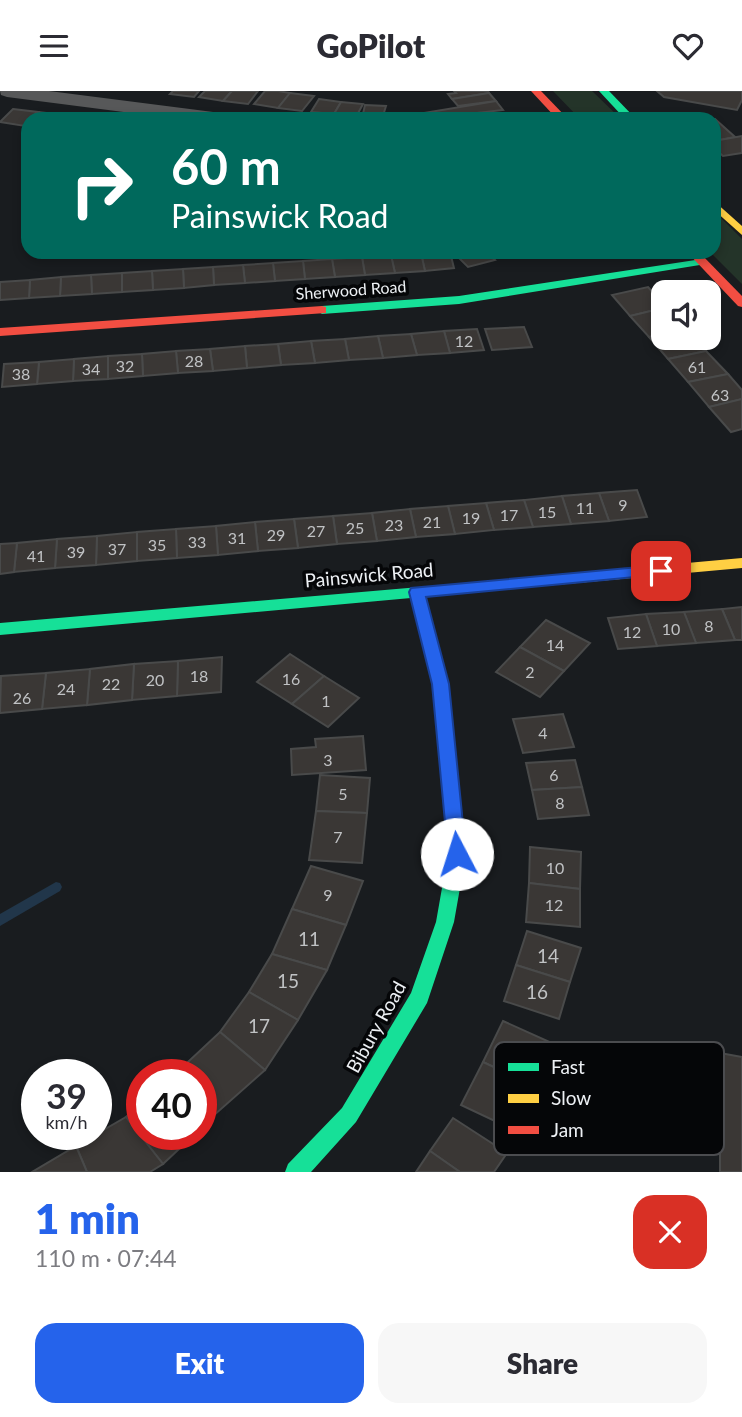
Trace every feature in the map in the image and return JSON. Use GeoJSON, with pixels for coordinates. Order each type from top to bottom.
{"type":"FeatureCollection","features":[{"type":"Feature","properties":{"kind":"street"},"geometry":{"type":"LineString","coordinates":[[7,91],[168,112]]}},
{"type":"Feature","properties":{"kind":"street"},"geometry":{"type":"LineString","coordinates":[[536,91],[556,112]]}},
{"type":"Feature","properties":{"kind":"street"},"geometry":{"type":"LineString","coordinates":[[604,91],[624,112]]}},
{"type":"Feature","properties":{"kind":"street"},"geometry":{"type":"LineString","coordinates":[[721,211],[742,232]]}},
{"type":"Feature","properties":{"kind":"street","name":"Sherwood Road"},"geometry":{"type":"LineString","coordinates":[[0,332],[459,300],[686,259]]}},
{"type":"Feature","properties":{"kind":"street"},"geometry":{"type":"LineString","coordinates":[[699,259],[742,303]]}},
{"type":"Feature","properties":{"kind":"street","name":"Painswick Road"},"geometry":{"type":"LineString","coordinates":[[0,629],[742,563]]}},
{"type":"Feature","properties":{"kind":"street","name":"Bibury Road"},"geometry":{"type":"LineString","coordinates":[[296,1172],[349,1115],[413,1009],[420,997],[445,922],[457,854],[440,684],[417,592]]}},
{"type":"Feature","properties":{"kind":"green space"},"geometry":{"type":"Polygon","coordinates":[[[553,91],[592,91],[614,112],[573,112],[553,91]]]}},
{"type":"Feature","properties":{"kind":"green space"},"geometry":{"type":"Polygon","coordinates":[[[721,218],[742,239],[742,284],[717,259],[721,259],[721,218]]]}},
{"type":"Feature","properties":{"kind":"building"},"geometry":{"type":"Polygon","coordinates":[[[173,91],[199,91],[194,97],[170,94],[173,91]]]}},
{"type":"Feature","properties":{"kind":"building"},"geometry":{"type":"Polygon","coordinates":[[[205,91],[232,91],[223,101],[199,97],[205,91]]]}},
{"type":"Feature","properties":{"kind":"building"},"geometry":{"type":"Polygon","coordinates":[[[232,91],[258,91],[248,104],[223,101],[232,91]]]}},
{"type":"Feature","properties":{"kind":"building"},"geometry":{"type":"Polygon","coordinates":[[[265,91],[290,93],[278,108],[254,104],[265,91]]]}},
{"type":"Feature","properties":{"kind":"building"},"geometry":{"type":"Polygon","coordinates":[[[454,91],[489,93],[452,99],[448,94],[456,93],[454,91]]]}},
{"type":"Feature","properties":{"kind":"building"},"geometry":{"type":"Polygon","coordinates":[[[657,91],[742,91],[742,100],[737,110],[664,97],[657,91]]]}},
{"type":"Feature","properties":{"kind":"building"},"geometry":{"type":"Polygon","coordinates":[[[290,93],[314,96],[302,111],[278,108],[290,93]]]}},
{"type":"Feature","properties":{"kind":"building"},"geometry":{"type":"Polygon","coordinates":[[[489,93],[496,101],[458,106],[452,99],[489,93]]]}},
{"type":"Feature","properties":{"kind":"building"},"geometry":{"type":"Polygon","coordinates":[[[319,99],[341,102],[335,112],[311,112],[319,99]]]}},
{"type":"Feature","properties":{"kind":"building"},"geometry":{"type":"Polygon","coordinates":[[[496,101],[503,110],[485,112],[430,112],[496,101]]]}},
{"type":"Feature","properties":{"kind":"building"},"geometry":{"type":"Polygon","coordinates":[[[341,102],[363,104],[359,112],[335,112],[341,102]]]}},
{"type":"Feature","properties":{"kind":"building"},"geometry":{"type":"Polygon","coordinates":[[[365,105],[386,106],[384,112],[363,112],[365,105]]]}},
{"type":"Feature","properties":{"kind":"building"},"geometry":{"type":"Polygon","coordinates":[[[13,109],[38,112],[21,112],[21,125],[0,122],[13,109]]]}},
{"type":"Feature","properties":{"kind":"building"},"geometry":{"type":"Polygon","coordinates":[[[721,124],[735,137],[721,140],[721,124]]]}},
{"type":"Feature","properties":{"kind":"building"},"geometry":{"type":"Polygon","coordinates":[[[742,136],[742,153],[723,156],[721,140],[742,136]]]}},
{"type":"Feature","properties":{"kind":"building"},"geometry":{"type":"Polygon","coordinates":[[[332,259],[362,259],[365,275],[335,277],[332,259]]]}},
{"type":"Feature","properties":{"kind":"building"},"geometry":{"type":"Polygon","coordinates":[[[332,259],[335,277],[305,279],[303,261],[332,259]]]}},
{"type":"Feature","properties":{"kind":"building"},"geometry":{"type":"Polygon","coordinates":[[[362,259],[392,259],[395,273],[365,275],[362,259]]]}},
{"type":"Feature","properties":{"kind":"building"},"geometry":{"type":"Polygon","coordinates":[[[392,259],[422,259],[425,271],[395,273],[392,259]]]}},
{"type":"Feature","properties":{"kind":"building"},"geometry":{"type":"Polygon","coordinates":[[[422,259],[452,259],[454,268],[425,271],[422,259]]]}},
{"type":"Feature","properties":{"kind":"building"},"geometry":{"type":"Polygon","coordinates":[[[460,259],[495,260],[468,267],[460,259]]]}},
{"type":"Feature","properties":{"kind":"building"},"geometry":{"type":"Polygon","coordinates":[[[303,261],[305,279],[275,281],[273,263],[303,261]]]}},
{"type":"Feature","properties":{"kind":"building"},"geometry":{"type":"Polygon","coordinates":[[[273,263],[275,281],[245,283],[243,265],[273,263]]]}},
{"type":"Feature","properties":{"kind":"building"},"geometry":{"type":"Polygon","coordinates":[[[243,265],[245,283],[214,285],[213,267],[243,265]]]}},
{"type":"Feature","properties":{"kind":"building"},"geometry":{"type":"Polygon","coordinates":[[[213,267],[214,285],[184,288],[183,269],[213,267]]]}},
{"type":"Feature","properties":{"kind":"building"},"geometry":{"type":"Polygon","coordinates":[[[183,269],[184,288],[153,290],[152,271],[183,269]]]}},
{"type":"Feature","properties":{"kind":"building"},"geometry":{"type":"Polygon","coordinates":[[[152,271],[153,290],[122,292],[122,273],[152,271]]]}},
{"type":"Feature","properties":{"kind":"building"},"geometry":{"type":"Polygon","coordinates":[[[122,273],[122,292],[92,294],[91,275],[122,273]]]}},
{"type":"Feature","properties":{"kind":"building"},"geometry":{"type":"Polygon","coordinates":[[[91,275],[92,294],[60,296],[61,277],[91,275]]]}},
{"type":"Feature","properties":{"kind":"building"},"geometry":{"type":"Polygon","coordinates":[[[61,277],[60,296],[29,298],[30,280],[61,277]]]}},
{"type":"Feature","properties":{"kind":"building"},"geometry":{"type":"Polygon","coordinates":[[[30,280],[29,298],[0,300],[0,282],[30,280]]]}},
{"type":"Feature","properties":{"kind":"building"},"geometry":{"type":"Polygon","coordinates":[[[648,287],[651,290],[651,311],[630,316],[612,295],[648,287]]]}},
{"type":"Feature","properties":{"kind":"building"},"geometry":{"type":"Polygon","coordinates":[[[651,311],[651,337],[649,337],[630,316],[651,311]]]}},
{"type":"Feature","properties":{"kind":"building"},"geometry":{"type":"Polygon","coordinates":[[[524,327],[532,347],[492,350],[485,329],[524,327]]]}},
{"type":"Feature","properties":{"kind":"building"},"geometry":{"type":"Polygon","coordinates":[[[477,329],[484,350],[450,353],[444,331],[477,329]]]}},
{"type":"Feature","properties":{"kind":"building"},"geometry":{"type":"Polygon","coordinates":[[[444,331],[450,353],[417,355],[411,334],[444,331]]]}},
{"type":"Feature","properties":{"kind":"building"},"geometry":{"type":"Polygon","coordinates":[[[411,334],[417,355],[383,358],[378,336],[411,334]]]}},
{"type":"Feature","properties":{"kind":"building"},"geometry":{"type":"Polygon","coordinates":[[[378,336],[383,358],[349,360],[345,339],[378,336]]]}},
{"type":"Feature","properties":{"kind":"building"},"geometry":{"type":"Polygon","coordinates":[[[345,339],[349,360],[315,363],[311,341],[345,339]]]}},
{"type":"Feature","properties":{"kind":"building"},"geometry":{"type":"Polygon","coordinates":[[[311,341],[315,363],[281,365],[278,344],[311,341]]]}},
{"type":"Feature","properties":{"kind":"building"},"geometry":{"type":"Polygon","coordinates":[[[278,344],[281,365],[247,368],[245,346],[278,344]]]}},
{"type":"Feature","properties":{"kind":"building"},"geometry":{"type":"Polygon","coordinates":[[[245,346],[247,368],[213,371],[210,349],[245,346]]]}},
{"type":"Feature","properties":{"kind":"building"},"geometry":{"type":"Polygon","coordinates":[[[210,349],[213,371],[178,373],[176,351],[210,349]]]}},
{"type":"Feature","properties":{"kind":"building"},"geometry":{"type":"Polygon","coordinates":[[[660,350],[706,351],[668,359],[660,350]]]}},
{"type":"Feature","properties":{"kind":"building"},"geometry":{"type":"Polygon","coordinates":[[[176,351],[178,373],[143,376],[142,354],[176,351]]]}},
{"type":"Feature","properties":{"kind":"building"},"geometry":{"type":"Polygon","coordinates":[[[706,351],[728,374],[688,382],[668,359],[706,351]]]}},
{"type":"Feature","properties":{"kind":"building"},"geometry":{"type":"Polygon","coordinates":[[[142,354],[143,376],[108,379],[108,356],[142,354]]]}},
{"type":"Feature","properties":{"kind":"building"},"geometry":{"type":"Polygon","coordinates":[[[108,356],[108,379],[73,381],[74,359],[108,356]]]}},
{"type":"Feature","properties":{"kind":"building"},"geometry":{"type":"Polygon","coordinates":[[[74,359],[73,381],[37,384],[39,362],[74,359]]]}},
{"type":"Feature","properties":{"kind":"building"},"geometry":{"type":"Polygon","coordinates":[[[39,362],[37,384],[2,387],[4,364],[39,362]]]}},
{"type":"Feature","properties":{"kind":"building"},"geometry":{"type":"Polygon","coordinates":[[[728,374],[742,390],[742,399],[709,407],[688,382],[728,374]]]}},
{"type":"Feature","properties":{"kind":"building"},"geometry":{"type":"Polygon","coordinates":[[[742,399],[742,429],[731,432],[709,407],[742,399]]]}},
{"type":"Feature","properties":{"kind":"building"},"geometry":{"type":"Polygon","coordinates":[[[637,490],[647,517],[609,521],[599,493],[637,490]]]}},
{"type":"Feature","properties":{"kind":"building"},"geometry":{"type":"Polygon","coordinates":[[[599,493],[609,521],[571,524],[562,496],[599,493]]]}},
{"type":"Feature","properties":{"kind":"building"},"geometry":{"type":"Polygon","coordinates":[[[562,496],[571,524],[533,527],[524,500],[562,496]]]}},
{"type":"Feature","properties":{"kind":"building"},"geometry":{"type":"Polygon","coordinates":[[[524,500],[533,527],[494,530],[486,503],[524,500]]]}},
{"type":"Feature","properties":{"kind":"building"},"geometry":{"type":"Polygon","coordinates":[[[486,503],[494,530],[455,534],[448,506],[486,503]]]}},
{"type":"Feature","properties":{"kind":"building"},"geometry":{"type":"Polygon","coordinates":[[[448,506],[455,534],[416,537],[410,509],[448,506]]]}},
{"type":"Feature","properties":{"kind":"building"},"geometry":{"type":"Polygon","coordinates":[[[410,509],[416,537],[377,541],[372,513],[410,509]]]}},
{"type":"Feature","properties":{"kind":"building"},"geometry":{"type":"Polygon","coordinates":[[[372,513],[377,541],[337,544],[333,516],[372,513]]]}},
{"type":"Feature","properties":{"kind":"building"},"geometry":{"type":"Polygon","coordinates":[[[333,516],[337,544],[298,548],[294,519],[333,516]]]}},
{"type":"Feature","properties":{"kind":"building"},"geometry":{"type":"Polygon","coordinates":[[[294,519],[298,548],[258,551],[255,522],[294,519]]]}},
{"type":"Feature","properties":{"kind":"building"},"geometry":{"type":"Polygon","coordinates":[[[255,522],[258,551],[218,555],[216,526],[255,522]]]}},
{"type":"Feature","properties":{"kind":"building"},"geometry":{"type":"Polygon","coordinates":[[[216,526],[218,555],[177,558],[176,529],[216,526]]]}},
{"type":"Feature","properties":{"kind":"building"},"geometry":{"type":"Polygon","coordinates":[[[176,529],[177,558],[137,561],[137,532],[176,529]]]}},
{"type":"Feature","properties":{"kind":"building"},"geometry":{"type":"Polygon","coordinates":[[[137,532],[137,561],[96,565],[97,536],[137,532]]]}},
{"type":"Feature","properties":{"kind":"building"},"geometry":{"type":"Polygon","coordinates":[[[97,536],[96,565],[55,568],[57,539],[97,536]]]}},
{"type":"Feature","properties":{"kind":"building"},"geometry":{"type":"Polygon","coordinates":[[[57,539],[55,568],[14,572],[17,543],[57,539]]]}},
{"type":"Feature","properties":{"kind":"building"},"geometry":{"type":"Polygon","coordinates":[[[17,543],[14,572],[0,574],[0,544],[17,543]]]}},
{"type":"Feature","properties":{"kind":"building"},"geometry":{"type":"Polygon","coordinates":[[[742,607],[742,640],[735,640],[722,609],[742,607]]]}},
{"type":"Feature","properties":{"kind":"building"},"geometry":{"type":"Polygon","coordinates":[[[722,609],[735,640],[696,643],[684,612],[722,609]]]}},
{"type":"Feature","properties":{"kind":"building"},"geometry":{"type":"Polygon","coordinates":[[[684,612],[696,643],[657,646],[646,614],[684,612]]]}},
{"type":"Feature","properties":{"kind":"building"},"geometry":{"type":"Polygon","coordinates":[[[646,614],[657,646],[618,649],[608,618],[646,614]]]}},
{"type":"Feature","properties":{"kind":"building"},"geometry":{"type":"Polygon","coordinates":[[[546,620],[590,643],[564,671],[520,647],[546,620]]]}},
{"type":"Feature","properties":{"kind":"building"},"geometry":{"type":"Polygon","coordinates":[[[520,647],[564,671],[540,697],[496,672],[520,647]]]}},
{"type":"Feature","properties":{"kind":"building"},"geometry":{"type":"Polygon","coordinates":[[[290,654],[324,676],[292,704],[257,682],[290,654]]]}},
{"type":"Feature","properties":{"kind":"building"},"geometry":{"type":"Polygon","coordinates":[[[222,657],[221,692],[177,696],[178,661],[222,657]]]}},
{"type":"Feature","properties":{"kind":"building"},"geometry":{"type":"Polygon","coordinates":[[[178,661],[177,696],[132,700],[134,664],[178,661]]]}},
{"type":"Feature","properties":{"kind":"building"},"geometry":{"type":"Polygon","coordinates":[[[134,664],[132,700],[87,705],[90,669],[134,664]]]}},
{"type":"Feature","properties":{"kind":"building"},"geometry":{"type":"Polygon","coordinates":[[[90,669],[87,705],[42,709],[46,673],[90,669]]]}},
{"type":"Feature","properties":{"kind":"building"},"geometry":{"type":"Polygon","coordinates":[[[46,673],[42,709],[0,713],[1,676],[46,673]]]}},
{"type":"Feature","properties":{"kind":"building"},"geometry":{"type":"Polygon","coordinates":[[[324,676],[359,698],[328,727],[292,704],[324,676]]]}},
{"type":"Feature","properties":{"kind":"building"},"geometry":{"type":"Polygon","coordinates":[[[563,714],[574,747],[523,753],[513,719],[563,714]]]}},
{"type":"Feature","properties":{"kind":"building"},"geometry":{"type":"Polygon","coordinates":[[[363,736],[366,770],[292,775],[291,749],[316,747],[315,739],[363,736]]]}},
{"type":"Feature","properties":{"kind":"building"},"geometry":{"type":"Polygon","coordinates":[[[575,760],[582,787],[532,790],[526,763],[575,760]]]}},
{"type":"Feature","properties":{"kind":"building"},"geometry":{"type":"Polygon","coordinates":[[[320,775],[370,778],[367,813],[316,811],[320,775]]]}},
{"type":"Feature","properties":{"kind":"building"},"geometry":{"type":"Polygon","coordinates":[[[582,787],[589,815],[538,819],[532,790],[582,787]]]}},
{"type":"Feature","properties":{"kind":"building"},"geometry":{"type":"Polygon","coordinates":[[[316,811],[367,813],[362,863],[309,860],[316,811]]]}},
{"type":"Feature","properties":{"kind":"building"},"geometry":{"type":"Polygon","coordinates":[[[530,847],[581,852],[580,889],[529,883],[530,847]]]}},
{"type":"Feature","properties":{"kind":"building"},"geometry":{"type":"Polygon","coordinates":[[[311,866],[363,881],[346,925],[292,909],[311,866]]]}},
{"type":"Feature","properties":{"kind":"building"},"geometry":{"type":"Polygon","coordinates":[[[529,883],[580,889],[580,927],[526,922],[529,883]]]}},
{"type":"Feature","properties":{"kind":"building"},"geometry":{"type":"Polygon","coordinates":[[[292,909],[346,925],[327,970],[272,954],[292,909]]]}},
{"type":"Feature","properties":{"kind":"building"},"geometry":{"type":"Polygon","coordinates":[[[527,931],[581,948],[570,982],[516,965],[527,931]]]}},
{"type":"Feature","properties":{"kind":"building"},"geometry":{"type":"Polygon","coordinates":[[[272,954],[327,970],[298,1020],[249,992],[272,954]]]}},
{"type":"Feature","properties":{"kind":"building"},"geometry":{"type":"Polygon","coordinates":[[[516,965],[570,982],[559,1019],[504,1001],[516,965]]]}},
{"type":"Feature","properties":{"kind":"building"},"geometry":{"type":"Polygon","coordinates":[[[249,992],[298,1020],[265,1070],[220,1032],[249,992]]]}},
{"type":"Feature","properties":{"kind":"building"},"geometry":{"type":"Polygon","coordinates":[[[503,1021],[550,1042],[494,1042],[494,1067],[483,1062],[503,1021]]]}},
{"type":"Feature","properties":{"kind":"building"},"geometry":{"type":"Polygon","coordinates":[[[220,1032],[265,1070],[217,1113],[217,1059],[191,1059],[220,1032]]]}},
{"type":"Feature","properties":{"kind":"building"},"geometry":{"type":"Polygon","coordinates":[[[724,1054],[742,1057],[742,1172],[720,1172],[720,1155],[724,1155],[724,1054]]]}},
{"type":"Feature","properties":{"kind":"building"},"geometry":{"type":"Polygon","coordinates":[[[483,1062],[494,1067],[494,1121],[461,1105],[483,1062]]]}},
{"type":"Feature","properties":{"kind":"building"},"geometry":{"type":"Polygon","coordinates":[[[126,1117],[126,1150],[152,1150],[163,1164],[150,1172],[87,1172],[78,1150],[112,1150],[112,1125],[126,1117]]]}},
{"type":"Feature","properties":{"kind":"building"},"geometry":{"type":"Polygon","coordinates":[[[453,1118],[494,1145],[494,1155],[506,1155],[494,1172],[460,1172],[430,1151],[453,1118]]]}},
{"type":"Feature","properties":{"kind":"building"},"geometry":{"type":"Polygon","coordinates":[[[69,1150],[78,1150],[87,1172],[32,1172],[69,1150]]]}},
{"type":"Feature","properties":{"kind":"building"},"geometry":{"type":"Polygon","coordinates":[[[152,1150],[178,1150],[163,1164],[152,1150]]]}},
{"type":"Feature","properties":{"kind":"building"},"geometry":{"type":"Polygon","coordinates":[[[430,1151],[460,1172],[416,1172],[430,1151]]]}},
{"type":"Feature","properties":{"kind":"waterway"},"geometry":{"type":"LineString","coordinates":[[0,921],[56,887]]}},
{"type":"Feature","properties":{"kind":"traffic: fast"},"geometry":{"type":"LineString","coordinates":[[604,91],[624,112]]}},
{"type":"Feature","properties":{"kind":"traffic: fast"},"geometry":{"type":"LineString","coordinates":[[322,310],[459,300],[702,262]]}},
{"type":"Feature","properties":{"kind":"traffic: fast"},"geometry":{"type":"LineString","coordinates":[[0,629],[466,588]]}},
{"type":"Feature","properties":{"kind":"traffic: fast"},"geometry":{"type":"LineString","coordinates":[[296,1172],[349,1115],[420,997],[445,922],[457,854],[440,684],[417,592]]}},
{"type":"Feature","properties":{"kind":"traffic: slow"},"geometry":{"type":"LineString","coordinates":[[721,211],[742,232]]}},
{"type":"Feature","properties":{"kind":"traffic: slow"},"geometry":{"type":"LineString","coordinates":[[466,588],[742,563]]}},
{"type":"Feature","properties":{"kind":"traffic: jam"},"geometry":{"type":"LineString","coordinates":[[536,91],[556,112]]}},
{"type":"Feature","properties":{"kind":"traffic: jam"},"geometry":{"type":"LineString","coordinates":[[700,259],[742,303]]}},
{"type":"Feature","properties":{"kind":"traffic: jam"},"geometry":{"type":"LineString","coordinates":[[0,332],[322,310]]}},
{"type":"Feature","properties":{"kind":"route"},"geometry":{"type":"LineString","coordinates":[[457,854],[440,684],[417,592],[661,571]]}}]}
